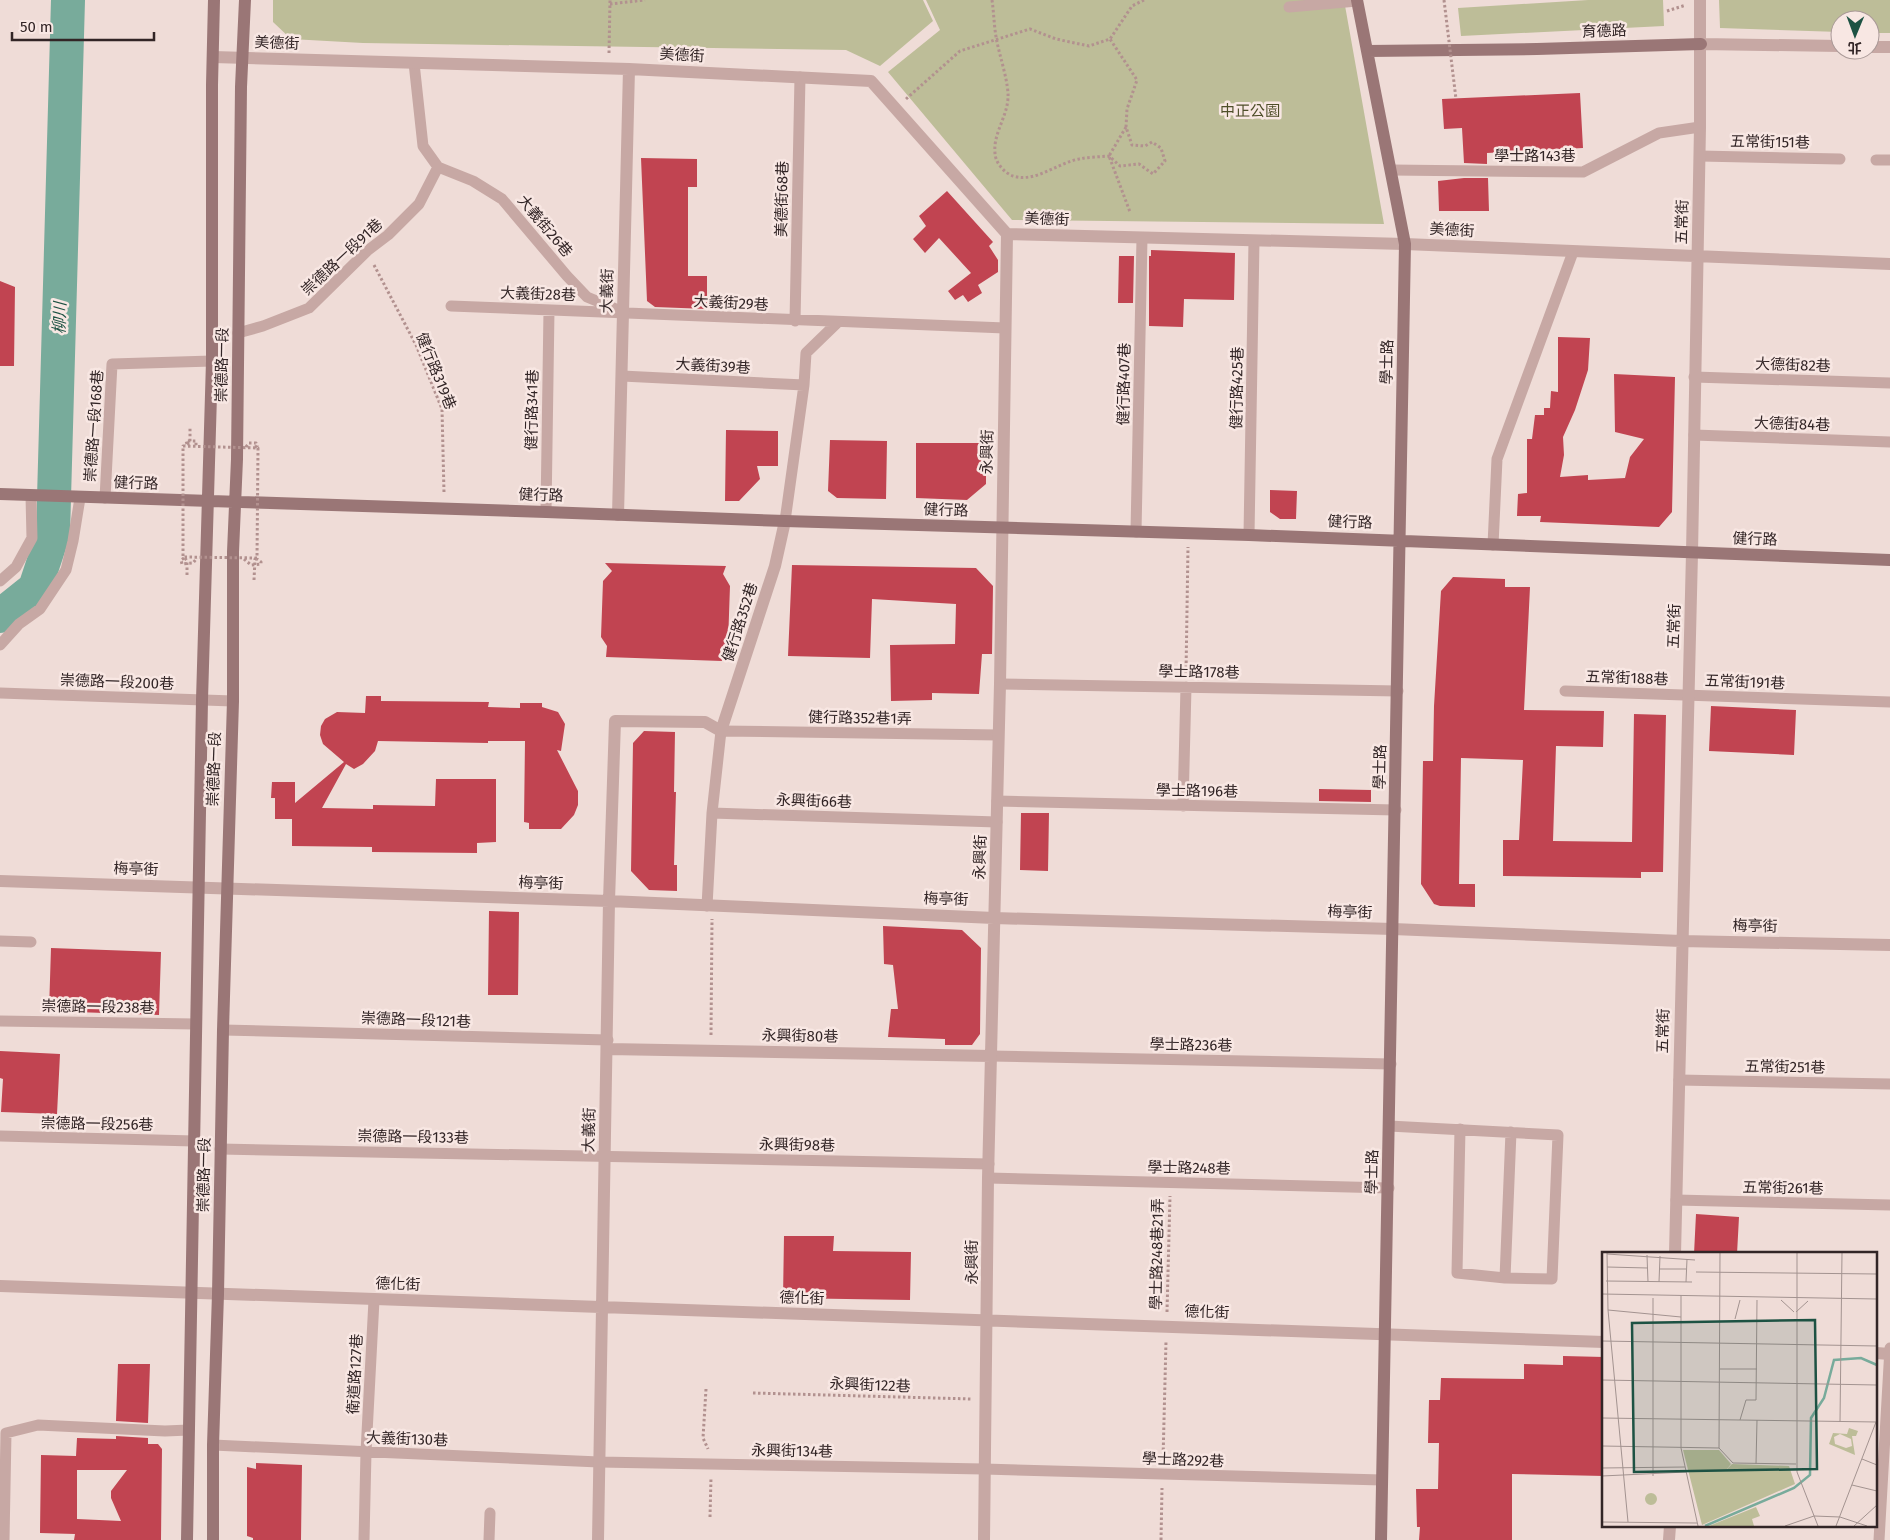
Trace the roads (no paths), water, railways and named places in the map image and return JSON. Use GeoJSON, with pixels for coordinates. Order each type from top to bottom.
{"type":"FeatureCollection","features":[{"type":"Feature","properties":{"kind":"street","name":"崇德路一段"},"geometry":{"type":"LineString","coordinates":[[187,1540],[195,1024],[212,361],[214,0]]}},
{"type":"Feature","properties":{"kind":"street","name":"崇德路一段"},"geometry":{"type":"LineString","coordinates":[[213,1540],[213,1445],[220,1149],[233,701],[233,552],[242,58],[245,0]]}},
{"type":"Feature","properties":{"kind":"street","name":"五常街"},"geometry":{"type":"LineString","coordinates":[[1675,1252],[1700,156],[1700,0]]}},
{"type":"Feature","properties":{"kind":"street","name":"學士路"},"geometry":{"type":"LineString","coordinates":[[1357,1],[1405,244],[1381,1540]]}},
{"type":"Feature","properties":{"kind":"street","name":"育德路"},"geometry":{"type":"LineString","coordinates":[[1368,51],[1537,49],[1701,44],[1830,46]]}},
{"type":"Feature","properties":{"kind":"street","name":"美德街"},"geometry":{"type":"LineString","coordinates":[[213,57],[608,68],[871,80],[1007,234],[1405,244],[1890,264]]}},
{"type":"Feature","properties":{"kind":"street","name":"大義街"},"geometry":{"type":"LineString","coordinates":[[618,515],[629,69]]}},
{"type":"Feature","properties":{"kind":"street","name":"永興街"},"geometry":{"type":"LineString","coordinates":[[984,1540],[988,1178],[1000,684],[1007,234]]}},
{"type":"Feature","properties":{"kind":"street","name":"健行路"},"geometry":{"type":"LineString","coordinates":[[0,494],[75,498],[444,508],[785,521],[1249,535],[1890,560]]}},
{"type":"Feature","properties":{"kind":"street","name":"健行路352巷"},"geometry":{"type":"LineString","coordinates":[[721,731],[774,566],[785,521]]}},
{"type":"Feature","properties":{"kind":"street","name":"大義街"},"geometry":{"type":"LineString","coordinates":[[598,1540],[609,901],[615,721],[705,722],[721,731]]}},
{"type":"Feature","properties":{"kind":"street","name":"梅亭街"},"geometry":{"type":"LineString","coordinates":[[0,881],[609,901],[994,918],[1393,929],[1681,941],[1890,946]]}},
{"type":"Feature","properties":{"kind":"street","name":"永興街80巷"},"geometry":{"type":"LineString","coordinates":[[608,1045],[711,1051],[992,1056]]}},
{"type":"Feature","properties":{"kind":"street","name":"德化街"},"geometry":{"type":"LineString","coordinates":[[0,1286],[1602,1342]]}},
{"type":"Feature","properties":{"kind":"lane"},"geometry":{"type":"LineString","coordinates":[[1292,3],[1357,1]]}},
{"type":"Feature","properties":{"kind":"lane"},"geometry":{"type":"LineString","coordinates":[[414,63],[423,146],[438,166]]}},
{"type":"Feature","properties":{"kind":"lane","name":"美德街68巷"},"geometry":{"type":"LineString","coordinates":[[795,321],[800,77]]}},
{"type":"Feature","properties":{"kind":"lane","name":"學士路143巷"},"geometry":{"type":"LineString","coordinates":[[1391,170],[1583,172],[1659,133],[1700,128]]}},
{"type":"Feature","properties":{"kind":"lane","name":"五常街151巷"},"geometry":{"type":"LineString","coordinates":[[1700,156],[1840,159]]}},
{"type":"Feature","properties":{"kind":"lane"},"geometry":{"type":"LineString","coordinates":[[1876,160],[1890,160]]}},
{"type":"Feature","properties":{"kind":"lane","name":"崇德路一段91巷"},"geometry":{"type":"LineString","coordinates":[[238,333],[309,308],[367,251],[388,235],[419,204],[438,166]]}},
{"type":"Feature","properties":{"kind":"lane","name":"大義街26巷"},"geometry":{"type":"LineString","coordinates":[[438,166],[472,181],[502,199],[587,297],[623,312]]}},
{"type":"Feature","properties":{"kind":"lane","name":"健行路407巷"},"geometry":{"type":"LineString","coordinates":[[1136,532],[1142,238]]}},
{"type":"Feature","properties":{"kind":"lane","name":"健行路425巷"},"geometry":{"type":"LineString","coordinates":[[1249,535],[1254,241]]}},
{"type":"Feature","properties":{"kind":"lane"},"geometry":{"type":"LineString","coordinates":[[1493,545],[1497,459],[1573,252]]}},
{"type":"Feature","properties":{"kind":"lane","name":"大義街28巷"},"geometry":{"type":"LineString","coordinates":[[451,306],[623,312]]}},
{"type":"Feature","properties":{"kind":"lane","name":"健行路341巷"},"geometry":{"type":"LineString","coordinates":[[546,512],[549,310]]}},
{"type":"Feature","properties":{"kind":"lane","name":"大義街29巷"},"geometry":{"type":"LineString","coordinates":[[623,312],[795,321],[1005,328]]}},
{"type":"Feature","properties":{"kind":"lane"},"geometry":{"type":"LineString","coordinates":[[785,521],[804,385],[806,353],[838,322]]}},
{"type":"Feature","properties":{"kind":"lane","name":"崇德路一段168巷"},"geometry":{"type":"LineString","coordinates":[[105,498],[112,364],[212,361]]}},
{"type":"Feature","properties":{"kind":"lane","name":"大義街39巷"},"geometry":{"type":"LineString","coordinates":[[622,376],[804,385]]}},
{"type":"Feature","properties":{"kind":"lane","name":"大德街82巷"},"geometry":{"type":"LineString","coordinates":[[1694,377],[1890,383]]}},
{"type":"Feature","properties":{"kind":"lane","name":"大德街84巷"},"geometry":{"type":"LineString","coordinates":[[1694,435],[1890,442]]}},
{"type":"Feature","properties":{"kind":"lane"},"geometry":{"type":"LineString","coordinates":[[0,580],[16,567],[32,538],[34,496]]}},
{"type":"Feature","properties":{"kind":"lane"},"geometry":{"type":"LineString","coordinates":[[0,646],[19,624],[40,608],[66,570],[73,541],[75,498]]}},
{"type":"Feature","properties":{"kind":"lane","name":"學士路178巷"},"geometry":{"type":"LineString","coordinates":[[1000,684],[1398,691]]}},
{"type":"Feature","properties":{"kind":"lane"},"geometry":{"type":"LineString","coordinates":[[1183,806],[1186,686]]}},
{"type":"Feature","properties":{"kind":"lane","name":"五常街188巷"},"geometry":{"type":"LineString","coordinates":[[1565,691],[1688,696]]}},
{"type":"Feature","properties":{"kind":"lane","name":"崇德路一段200巷"},"geometry":{"type":"LineString","coordinates":[[0,693],[233,701]]}},
{"type":"Feature","properties":{"kind":"lane","name":"五常街191巷"},"geometry":{"type":"LineString","coordinates":[[1688,696],[1890,702]]}},
{"type":"Feature","properties":{"kind":"lane"},"geometry":{"type":"LineString","coordinates":[[707,906],[712,813],[721,731]]}},
{"type":"Feature","properties":{"kind":"lane","name":"健行路352巷1弄"},"geometry":{"type":"LineString","coordinates":[[721,731],[998,735]]}},
{"type":"Feature","properties":{"kind":"lane","name":"學士路196巷"},"geometry":{"type":"LineString","coordinates":[[997,801],[1396,810]]}},
{"type":"Feature","properties":{"kind":"lane","name":"永興街66巷"},"geometry":{"type":"LineString","coordinates":[[712,813],[997,822]]}},
{"type":"Feature","properties":{"kind":"lane"},"geometry":{"type":"LineString","coordinates":[[0,941],[31,942]]}},
{"type":"Feature","properties":{"kind":"lane","name":"崇德路一段238巷"},"geometry":{"type":"LineString","coordinates":[[0,1021],[195,1024]]}},
{"type":"Feature","properties":{"kind":"lane","name":"崇德路一段121巷"},"geometry":{"type":"LineString","coordinates":[[223,1030],[608,1045]]}},
{"type":"Feature","properties":{"kind":"lane","name":"學士路236巷"},"geometry":{"type":"LineString","coordinates":[[992,1056],[1390,1064]]}},
{"type":"Feature","properties":{"kind":"lane","name":"五常街251巷"},"geometry":{"type":"LineString","coordinates":[[1679,1080],[1890,1084]]}},
{"type":"Feature","properties":{"kind":"lane"},"geometry":{"type":"LineString","coordinates":[[1389,1126],[1460,1129],[1558,1135],[1552,1279],[1457,1274],[1460,1129]]}},
{"type":"Feature","properties":{"kind":"lane"},"geometry":{"type":"LineString","coordinates":[[1505,1278],[1511,1132]]}},
{"type":"Feature","properties":{"kind":"lane","name":"崇德路一段256巷"},"geometry":{"type":"LineString","coordinates":[[0,1136],[194,1141]]}},
{"type":"Feature","properties":{"kind":"lane","name":"崇德路一段133巷"},"geometry":{"type":"LineString","coordinates":[[220,1149],[605,1156]]}},
{"type":"Feature","properties":{"kind":"lane","name":"永興街98巷"},"geometry":{"type":"LineString","coordinates":[[605,1156],[989,1164]]}},
{"type":"Feature","properties":{"kind":"lane","name":"學士路248巷"},"geometry":{"type":"LineString","coordinates":[[988,1178],[1389,1188]]}},
{"type":"Feature","properties":{"kind":"lane","name":"五常街261巷"},"geometry":{"type":"LineString","coordinates":[[1676,1200],[1890,1205]]}},
{"type":"Feature","properties":{"kind":"lane","name":"衛道路127巷"},"geometry":{"type":"LineString","coordinates":[[364,1540],[366,1452],[374,1300]]}},
{"type":"Feature","properties":{"kind":"lane"},"geometry":{"type":"LineString","coordinates":[[1879,1540],[1885,1503],[1890,1348]]}},
{"type":"Feature","properties":{"kind":"lane"},"geometry":{"type":"LineString","coordinates":[[4,1540],[6,1433],[38,1425],[165,1431],[189,1430]]}},
{"type":"Feature","properties":{"kind":"lane","name":"大義街130巷"},"geometry":{"type":"LineString","coordinates":[[213,1445],[599,1462]]}},
{"type":"Feature","properties":{"kind":"lane","name":"永興街134巷"},"geometry":{"type":"LineString","coordinates":[[599,1462],[984,1469]]}},
{"type":"Feature","properties":{"kind":"lane","name":"學士路292巷"},"geometry":{"type":"LineString","coordinates":[[984,1469],[1382,1480]]}},
{"type":"Feature","properties":{"kind":"lane"},"geometry":{"type":"LineString","coordinates":[[489,1540],[490,1513]]}},
{"type":"Feature","properties":{"kind":"waterway","name":"柳川"},"geometry":{"type":"LineString","coordinates":[[0,616],[35,588],[53,534],[68,0]]}},
{"type":"Feature","properties":{"kind":"park label","name":"中正公園"},"geometry":{"type":"Point","coordinates":[1250,111]}}]}
